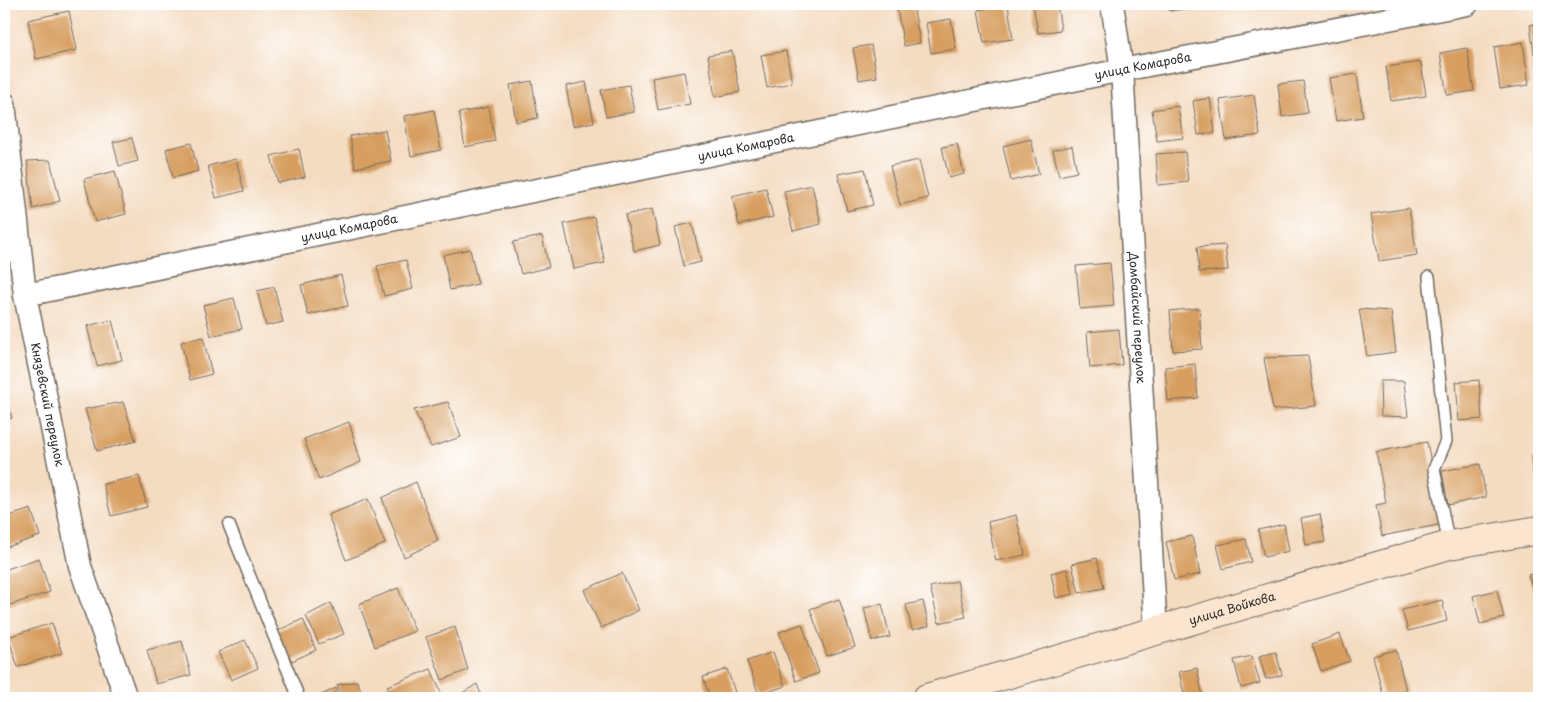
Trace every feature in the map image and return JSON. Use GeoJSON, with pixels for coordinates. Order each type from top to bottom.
{"type":"FeatureCollection","features":[{"type":"Feature","properties":{"kind":"street","name":"Домбайский переулок"},"geometry":{"type":"LineString","coordinates":[[1112,4],[1122,70],[1156,631]]}},
{"type":"Feature","properties":{"kind":"street","name":"улица Комарова"},"geometry":{"type":"LineString","coordinates":[[25,295],[1122,70],[1468,4]]}},
{"type":"Feature","properties":{"kind":"street","name":"Князевский переулок"},"geometry":{"type":"LineString","coordinates":[[4,103],[25,295],[80,566],[126,698]]}},
{"type":"Feature","properties":{"kind":"street","name":"улица Войкова"},"geometry":{"type":"LineString","coordinates":[[939,696],[1449,545],[1539,530]]}},
{"type":"Feature","properties":{"kind":"lane"},"geometry":{"type":"LineString","coordinates":[[1429,277],[1446,441],[1434,469],[1449,545]]}},
{"type":"Feature","properties":{"kind":"lane"},"geometry":{"type":"LineString","coordinates":[[229,525],[298,698]]}},
{"type":"Feature","properties":{"kind":"building"},"geometry":{"type":"Polygon","coordinates":[[[896,4],[913,4],[920,43],[904,46],[896,4]]]}},
{"type":"Feature","properties":{"kind":"building"},"geometry":{"type":"Polygon","coordinates":[[[1033,4],[1057,4],[1061,30],[1038,33],[1033,4]]]}},
{"type":"Feature","properties":{"kind":"building"},"geometry":{"type":"Polygon","coordinates":[[[1168,4],[1212,4],[1212,5],[1170,11],[1168,4]]]}},
{"type":"Feature","properties":{"kind":"building"},"geometry":{"type":"Polygon","coordinates":[[[1008,5],[1013,39],[984,43],[978,10],[1008,5]]]}},
{"type":"Feature","properties":{"kind":"building"},"geometry":{"type":"Polygon","coordinates":[[[69,11],[77,50],[36,59],[28,20],[69,11]]]}},
{"type":"Feature","properties":{"kind":"building"},"geometry":{"type":"Polygon","coordinates":[[[951,19],[956,49],[931,53],[926,23],[951,19]]]}},
{"type":"Feature","properties":{"kind":"building"},"geometry":{"type":"Polygon","coordinates":[[[1539,23],[1539,53],[1534,54],[1530,25],[1539,23]]]}},
{"type":"Feature","properties":{"kind":"building"},"geometry":{"type":"Polygon","coordinates":[[[1523,42],[1529,85],[1500,89],[1494,47],[1523,42]]]}},
{"type":"Feature","properties":{"kind":"building"},"geometry":{"type":"Polygon","coordinates":[[[871,45],[877,77],[859,80],[853,48],[871,45]]]}},
{"type":"Feature","properties":{"kind":"building"},"geometry":{"type":"Polygon","coordinates":[[[1467,48],[1474,91],[1447,95],[1440,53],[1467,48]]]}},
{"type":"Feature","properties":{"kind":"building"},"geometry":{"type":"Polygon","coordinates":[[[732,51],[740,92],[715,97],[708,55],[732,51]]]}},
{"type":"Feature","properties":{"kind":"building"},"geometry":{"type":"Polygon","coordinates":[[[786,51],[792,83],[767,88],[761,55],[786,51]]]}},
{"type":"Feature","properties":{"kind":"building"},"geometry":{"type":"Polygon","coordinates":[[[1421,62],[1426,96],[1391,101],[1386,67],[1421,62]]]}},
{"type":"Feature","properties":{"kind":"building"},"geometry":{"type":"Polygon","coordinates":[[[684,72],[690,104],[658,110],[652,78],[684,72]]]}},
{"type":"Feature","properties":{"kind":"building"},"geometry":{"type":"Polygon","coordinates":[[[1357,74],[1363,117],[1336,121],[1329,78],[1357,74]]]}},
{"type":"Feature","properties":{"kind":"building"},"geometry":{"type":"Polygon","coordinates":[[[532,81],[538,118],[516,122],[510,85],[532,81]]]}},
{"type":"Feature","properties":{"kind":"building"},"geometry":{"type":"Polygon","coordinates":[[[1303,81],[1308,113],[1282,117],[1278,84],[1303,81]]]}},
{"type":"Feature","properties":{"kind":"building"},"geometry":{"type":"Polygon","coordinates":[[[586,82],[594,122],[573,126],[566,86],[586,82]]]}},
{"type":"Feature","properties":{"kind":"building"},"geometry":{"type":"Polygon","coordinates":[[[629,85],[634,112],[606,117],[601,90],[629,85]]]}},
{"type":"Feature","properties":{"kind":"building"},"geometry":{"type":"Polygon","coordinates":[[[1254,95],[1260,135],[1226,140],[1220,100],[1254,95]]]}},
{"type":"Feature","properties":{"kind":"building"},"geometry":{"type":"Polygon","coordinates":[[[1210,98],[1215,133],[1198,135],[1193,101],[1210,98]]]}},
{"type":"Feature","properties":{"kind":"building"},"geometry":{"type":"Polygon","coordinates":[[[1178,106],[1183,138],[1157,141],[1152,110],[1178,106]]]}},
{"type":"Feature","properties":{"kind":"building"},"geometry":{"type":"Polygon","coordinates":[[[489,107],[495,141],[465,147],[459,113],[489,107]]]}},
{"type":"Feature","properties":{"kind":"building"},"geometry":{"type":"Polygon","coordinates":[[[434,110],[441,150],[411,156],[404,116],[434,110]]]}},
{"type":"Feature","properties":{"kind":"building"},"geometry":{"type":"Polygon","coordinates":[[[385,130],[391,161],[355,168],[350,136],[385,130]]]}},
{"type":"Feature","properties":{"kind":"building"},"geometry":{"type":"Polygon","coordinates":[[[132,138],[138,161],[119,166],[113,142],[132,138]]]}},
{"type":"Feature","properties":{"kind":"building"},"geometry":{"type":"Polygon","coordinates":[[[1031,139],[1039,174],[1011,181],[1003,146],[1031,139]]]}},
{"type":"Feature","properties":{"kind":"building"},"geometry":{"type":"Polygon","coordinates":[[[191,143],[198,171],[173,178],[166,149],[191,143]]]}},
{"type":"Feature","properties":{"kind":"building"},"geometry":{"type":"Polygon","coordinates":[[[957,144],[964,174],[949,178],[942,147],[957,144]]]}},
{"type":"Feature","properties":{"kind":"building"},"geometry":{"type":"Polygon","coordinates":[[[1072,146],[1077,172],[1059,176],[1053,150],[1072,146]]]}},
{"type":"Feature","properties":{"kind":"building"},"geometry":{"type":"Polygon","coordinates":[[[299,149],[305,177],[278,183],[271,156],[299,149]]]}},
{"type":"Feature","properties":{"kind":"building"},"geometry":{"type":"Polygon","coordinates":[[[1185,152],[1188,182],[1158,185],[1156,154],[1185,152]]]}},
{"type":"Feature","properties":{"kind":"building"},"geometry":{"type":"Polygon","coordinates":[[[236,159],[244,191],[216,198],[208,166],[236,159]]]}},
{"type":"Feature","properties":{"kind":"building"},"geometry":{"type":"Polygon","coordinates":[[[50,160],[60,201],[33,209],[27,161],[50,160]]]}},
{"type":"Feature","properties":{"kind":"building"},"geometry":{"type":"Polygon","coordinates":[[[919,160],[928,198],[900,205],[890,166],[919,160]]]}},
{"type":"Feature","properties":{"kind":"building"},"geometry":{"type":"Polygon","coordinates":[[[865,169],[873,205],[847,211],[838,174],[865,169]]]}},
{"type":"Feature","properties":{"kind":"building"},"geometry":{"type":"Polygon","coordinates":[[[115,171],[126,214],[95,222],[84,179],[115,171]]]}},
{"type":"Feature","properties":{"kind":"building"},"geometry":{"type":"Polygon","coordinates":[[[812,185],[821,224],[793,231],[784,191],[812,185]]]}},
{"type":"Feature","properties":{"kind":"building"},"geometry":{"type":"Polygon","coordinates":[[[766,188],[773,217],[739,225],[732,196],[766,188]]]}},
{"type":"Feature","properties":{"kind":"building"},"geometry":{"type":"Polygon","coordinates":[[[1409,208],[1417,255],[1379,261],[1371,214],[1409,208]]]}},
{"type":"Feature","properties":{"kind":"building"},"geometry":{"type":"Polygon","coordinates":[[[652,209],[660,245],[634,251],[625,215],[652,209]]]}},
{"type":"Feature","properties":{"kind":"building"},"geometry":{"type":"Polygon","coordinates":[[[594,217],[605,263],[574,269],[564,224],[594,217]]]}},
{"type":"Feature","properties":{"kind":"building"},"geometry":{"type":"Polygon","coordinates":[[[692,223],[701,262],[684,266],[675,227],[692,223]]]}},
{"type":"Feature","properties":{"kind":"building"},"geometry":{"type":"Polygon","coordinates":[[[542,236],[549,267],[521,274],[513,242],[542,236]]]}},
{"type":"Feature","properties":{"kind":"building"},"geometry":{"type":"Polygon","coordinates":[[[1225,245],[1228,270],[1199,272],[1197,247],[1225,245]]]}},
{"type":"Feature","properties":{"kind":"building"},"geometry":{"type":"Polygon","coordinates":[[[470,249],[478,284],[450,290],[443,255],[470,249]]]}},
{"type":"Feature","properties":{"kind":"building"},"geometry":{"type":"Polygon","coordinates":[[[406,260],[413,289],[384,296],[377,266],[406,260]]]}},
{"type":"Feature","properties":{"kind":"building"},"geometry":{"type":"Polygon","coordinates":[[[1110,263],[1114,306],[1080,309],[1076,266],[1110,263]]]}},
{"type":"Feature","properties":{"kind":"building"},"geometry":{"type":"Polygon","coordinates":[[[341,275],[348,306],[308,315],[301,285],[341,275]]]}},
{"type":"Feature","properties":{"kind":"building"},"geometry":{"type":"Polygon","coordinates":[[[274,287],[283,322],[266,326],[257,291],[274,287]]]}},
{"type":"Feature","properties":{"kind":"building"},"geometry":{"type":"Polygon","coordinates":[[[234,298],[242,329],[211,336],[203,305],[234,298]]]}},
{"type":"Feature","properties":{"kind":"building"},"geometry":{"type":"Polygon","coordinates":[[[1199,308],[1202,349],[1173,351],[1170,311],[1199,308]]]}},
{"type":"Feature","properties":{"kind":"building"},"geometry":{"type":"Polygon","coordinates":[[[1359,309],[1391,311],[1396,352],[1367,356],[1359,309]]]}},
{"type":"Feature","properties":{"kind":"building"},"geometry":{"type":"Polygon","coordinates":[[[112,320],[122,360],[97,366],[87,326],[112,320]]]}},
{"type":"Feature","properties":{"kind":"building"},"geometry":{"type":"Polygon","coordinates":[[[1119,329],[1122,365],[1090,368],[1087,332],[1119,329]]]}},
{"type":"Feature","properties":{"kind":"building"},"geometry":{"type":"Polygon","coordinates":[[[203,337],[212,374],[190,380],[181,342],[203,337]]]}},
{"type":"Feature","properties":{"kind":"building"},"geometry":{"type":"Polygon","coordinates":[[[1308,356],[1316,406],[1273,410],[1264,358],[1308,356]]]}},
{"type":"Feature","properties":{"kind":"building"},"geometry":{"type":"Polygon","coordinates":[[[1195,364],[1198,398],[1168,401],[1165,367],[1195,364]]]}},
{"type":"Feature","properties":{"kind":"building"},"geometry":{"type":"Polygon","coordinates":[[[1479,380],[1482,419],[1459,421],[1456,382],[1479,380]]]}},
{"type":"Feature","properties":{"kind":"building"},"geometry":{"type":"Polygon","coordinates":[[[1380,381],[1404,381],[1408,417],[1381,416],[1380,381]]]}},
{"type":"Feature","properties":{"kind":"building"},"geometry":{"type":"Polygon","coordinates":[[[4,390],[12,418],[4,420],[4,390]]]}},
{"type":"Feature","properties":{"kind":"building"},"geometry":{"type":"Polygon","coordinates":[[[123,402],[136,441],[97,451],[85,409],[123,402]]]}},
{"type":"Feature","properties":{"kind":"building"},"geometry":{"type":"Polygon","coordinates":[[[448,402],[461,437],[431,447],[414,410],[448,402]]]}},
{"type":"Feature","properties":{"kind":"building"},"geometry":{"type":"Polygon","coordinates":[[[349,422],[361,462],[319,480],[304,439],[349,422]]]}},
{"type":"Feature","properties":{"kind":"building"},"geometry":{"type":"Polygon","coordinates":[[[1427,442],[1443,524],[1382,536],[1376,505],[1386,503],[1376,452],[1427,442]]]}},
{"type":"Feature","properties":{"kind":"building"},"geometry":{"type":"Polygon","coordinates":[[[1539,457],[1539,485],[1532,459],[1539,457]]]}},
{"type":"Feature","properties":{"kind":"building"},"geometry":{"type":"Polygon","coordinates":[[[1480,464],[1486,497],[1448,505],[1442,471],[1480,464]]]}},
{"type":"Feature","properties":{"kind":"building"},"geometry":{"type":"Polygon","coordinates":[[[139,476],[147,507],[111,516],[103,484],[139,476]]]}},
{"type":"Feature","properties":{"kind":"building"},"geometry":{"type":"Polygon","coordinates":[[[416,482],[438,541],[404,557],[382,498],[416,482]]]}},
{"type":"Feature","properties":{"kind":"building"},"geometry":{"type":"Polygon","coordinates":[[[368,499],[385,544],[346,560],[328,515],[368,499]]]}},
{"type":"Feature","properties":{"kind":"building"},"geometry":{"type":"Polygon","coordinates":[[[31,509],[40,536],[4,548],[4,518],[31,509]]]}},
{"type":"Feature","properties":{"kind":"building"},"geometry":{"type":"Polygon","coordinates":[[[1320,514],[1325,542],[1306,545],[1301,518],[1320,514]]]}},
{"type":"Feature","properties":{"kind":"building"},"geometry":{"type":"Polygon","coordinates":[[[1016,515],[1025,555],[996,561],[988,522],[1016,515]]]}},
{"type":"Feature","properties":{"kind":"building"},"geometry":{"type":"Polygon","coordinates":[[[1284,524],[1289,551],[1264,557],[1258,530],[1284,524]]]}},
{"type":"Feature","properties":{"kind":"building"},"geometry":{"type":"Polygon","coordinates":[[[1192,536],[1200,574],[1174,580],[1166,542],[1192,536]]]}},
{"type":"Feature","properties":{"kind":"building"},"geometry":{"type":"Polygon","coordinates":[[[1246,539],[1251,562],[1223,569],[1217,545],[1246,539]]]}},
{"type":"Feature","properties":{"kind":"building"},"geometry":{"type":"Polygon","coordinates":[[[39,558],[50,592],[4,607],[4,570],[39,558]]]}},
{"type":"Feature","properties":{"kind":"building"},"geometry":{"type":"Polygon","coordinates":[[[1097,558],[1104,588],[1079,593],[1072,564],[1097,558]]]}},
{"type":"Feature","properties":{"kind":"building"},"geometry":{"type":"Polygon","coordinates":[[[1067,569],[1073,594],[1056,598],[1051,573],[1067,569]]]}},
{"type":"Feature","properties":{"kind":"building"},"geometry":{"type":"Polygon","coordinates":[[[1539,572],[1539,600],[1537,601],[1528,575],[1539,572]]]}},
{"type":"Feature","properties":{"kind":"building"},"geometry":{"type":"Polygon","coordinates":[[[622,573],[639,610],[601,628],[584,590],[622,573]]]}},
{"type":"Feature","properties":{"kind":"building"},"geometry":{"type":"Polygon","coordinates":[[[957,581],[966,617],[939,623],[930,587],[957,581]]]}},
{"type":"Feature","properties":{"kind":"building"},"geometry":{"type":"Polygon","coordinates":[[[398,588],[415,631],[375,647],[359,604],[398,588]]]}},
{"type":"Feature","properties":{"kind":"building"},"geometry":{"type":"Polygon","coordinates":[[[1497,590],[1504,618],[1480,624],[1473,596],[1497,590]]]}},
{"type":"Feature","properties":{"kind":"building"},"geometry":{"type":"Polygon","coordinates":[[[839,599],[855,647],[827,656],[810,609],[839,599]]]}},
{"type":"Feature","properties":{"kind":"building"},"geometry":{"type":"Polygon","coordinates":[[[1442,600],[1447,621],[1408,631],[1402,610],[1442,600]]]}},
{"type":"Feature","properties":{"kind":"building"},"geometry":{"type":"Polygon","coordinates":[[[923,601],[929,626],[912,630],[906,605],[923,601]]]}},
{"type":"Feature","properties":{"kind":"building"},"geometry":{"type":"Polygon","coordinates":[[[331,603],[344,634],[319,644],[306,616],[331,603]]]}},
{"type":"Feature","properties":{"kind":"building"},"geometry":{"type":"Polygon","coordinates":[[[882,604],[890,637],[872,641],[864,608],[882,604]]]}},
{"type":"Feature","properties":{"kind":"building"},"geometry":{"type":"Polygon","coordinates":[[[303,619],[316,650],[292,661],[275,632],[303,619]]]}},
{"type":"Feature","properties":{"kind":"building"},"geometry":{"type":"Polygon","coordinates":[[[52,623],[62,653],[18,667],[8,637],[52,623]]]}},
{"type":"Feature","properties":{"kind":"building"},"geometry":{"type":"Polygon","coordinates":[[[802,624],[819,673],[796,681],[779,632],[802,624]]]}},
{"type":"Feature","properties":{"kind":"building"},"geometry":{"type":"Polygon","coordinates":[[[455,627],[468,670],[442,680],[426,637],[455,627]]]}},
{"type":"Feature","properties":{"kind":"building"},"geometry":{"type":"Polygon","coordinates":[[[1340,634],[1350,661],[1321,671],[1312,644],[1340,634]]]}},
{"type":"Feature","properties":{"kind":"building"},"geometry":{"type":"Polygon","coordinates":[[[245,640],[258,668],[231,680],[218,652],[245,640]]]}},
{"type":"Feature","properties":{"kind":"building"},"geometry":{"type":"Polygon","coordinates":[[[182,641],[191,675],[156,684],[147,650],[182,641]]]}},
{"type":"Feature","properties":{"kind":"building"},"geometry":{"type":"Polygon","coordinates":[[[1396,650],[1408,698],[1384,698],[1373,656],[1396,650]]]}},
{"type":"Feature","properties":{"kind":"building"},"geometry":{"type":"Polygon","coordinates":[[[773,652],[785,686],[759,695],[747,661],[773,652]]]}},
{"type":"Feature","properties":{"kind":"building"},"geometry":{"type":"Polygon","coordinates":[[[1276,652],[1282,675],[1266,679],[1259,656],[1276,652]]]}},
{"type":"Feature","properties":{"kind":"building"},"geometry":{"type":"Polygon","coordinates":[[[1252,656],[1260,683],[1241,688],[1234,660],[1252,656]]]}},
{"type":"Feature","properties":{"kind":"building"},"geometry":{"type":"Polygon","coordinates":[[[1197,668],[1203,697],[1185,698],[1179,672],[1197,668]]]}},
{"type":"Feature","properties":{"kind":"building"},"geometry":{"type":"Polygon","coordinates":[[[431,669],[443,698],[392,698],[387,686],[431,669]]]}},
{"type":"Feature","properties":{"kind":"building"},"geometry":{"type":"Polygon","coordinates":[[[727,669],[737,698],[710,698],[703,677],[727,669]]]}},
{"type":"Feature","properties":{"kind":"building"},"geometry":{"type":"Polygon","coordinates":[[[357,681],[364,698],[344,698],[337,685],[357,681]]]}},
{"type":"Feature","properties":{"kind":"building"},"geometry":{"type":"Polygon","coordinates":[[[477,684],[482,698],[454,698],[477,684]]]}},
{"type":"Feature","properties":{"kind":"building"},"geometry":{"type":"Polygon","coordinates":[[[336,688],[340,698],[315,698],[336,688]]]}}]}
